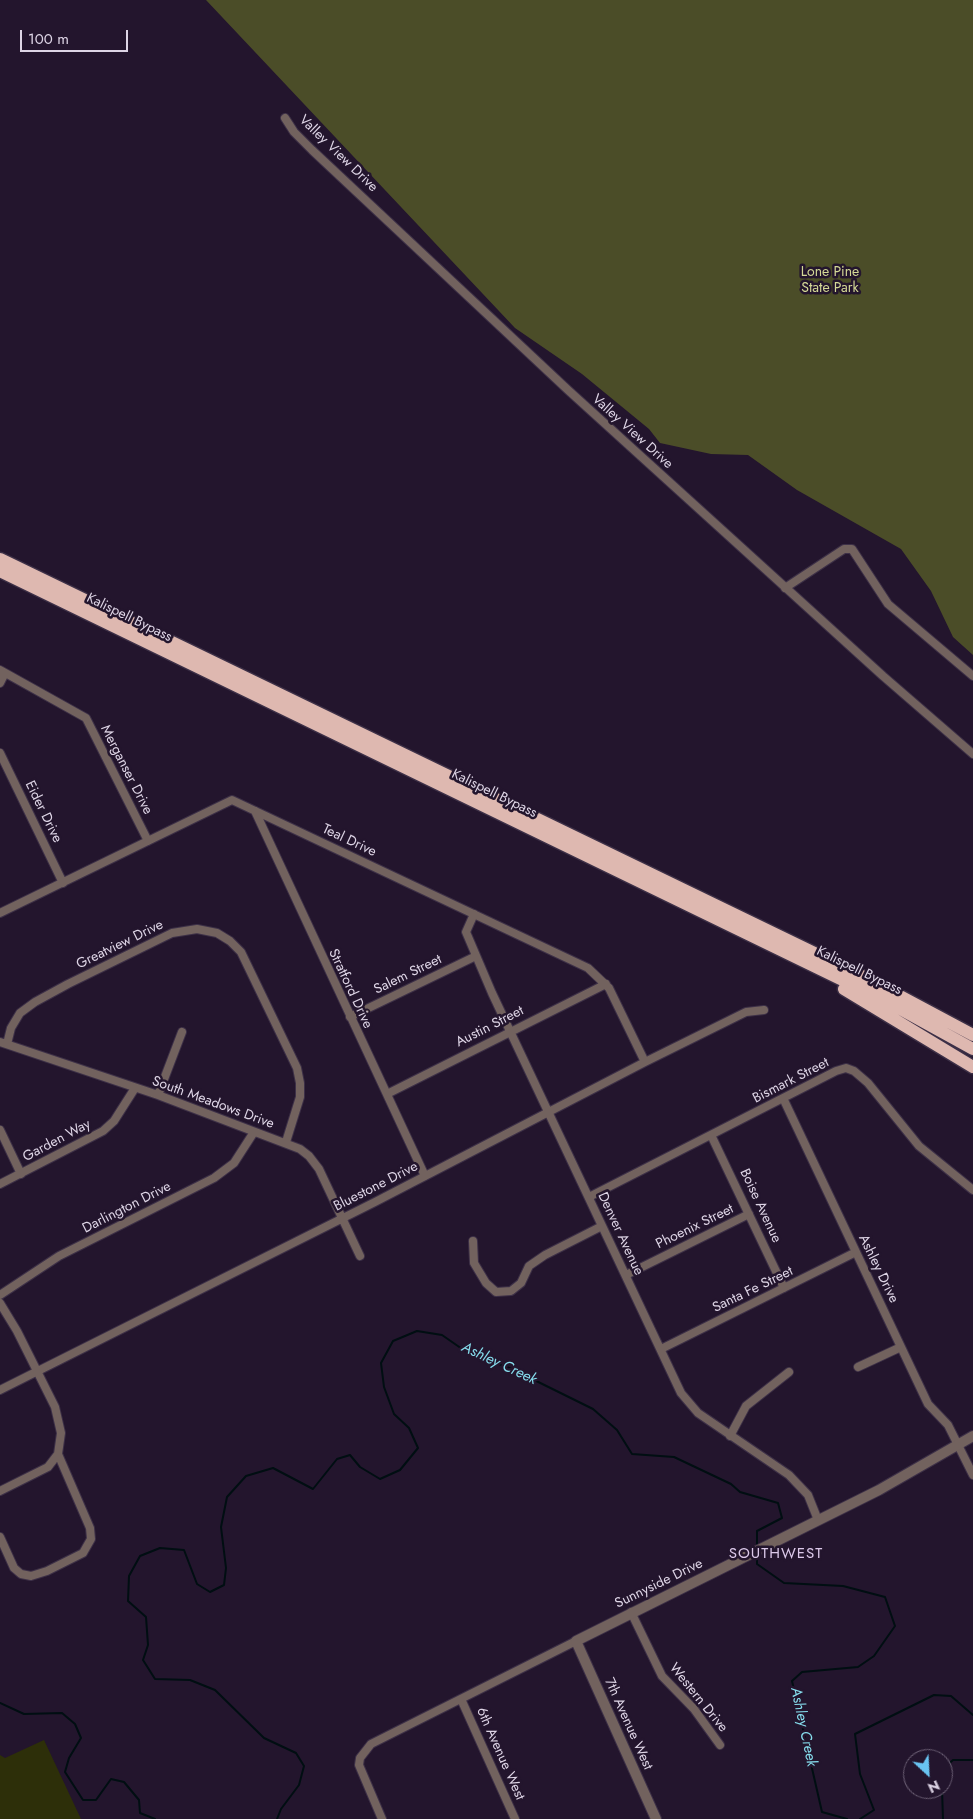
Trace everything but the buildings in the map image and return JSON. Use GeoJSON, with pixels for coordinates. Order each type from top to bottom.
{"type":"FeatureCollection","features":[{"type":"Feature","properties":{"kind":"highway","name":"Kalispell Bypass"},"geometry":{"type":"LineString","coordinates":[[0,558],[870,980],[973,1035]]}},
{"type":"Feature","properties":{"kind":"highway","name":"Kalispell Bypass"},"geometry":{"type":"LineString","coordinates":[[0,571],[884,1000],[973,1048]]}},
{"type":"Feature","properties":{"kind":"highway"},"geometry":{"type":"LineString","coordinates":[[801,960],[973,1068]]}},
{"type":"Feature","properties":{"kind":"street","name":"Valley View Drive"},"geometry":{"type":"LineString","coordinates":[[285,118],[294,132],[308,146],[520,345],[785,588],[973,754]]}},
{"type":"Feature","properties":{"kind":"street"},"geometry":{"type":"LineString","coordinates":[[785,588],[844,549],[852,549],[888,604],[973,676]]}},
{"type":"Feature","properties":{"kind":"street"},"geometry":{"type":"LineString","coordinates":[[0,683],[3,671]]}},
{"type":"Feature","properties":{"kind":"street","name":"Merganser Drive"},"geometry":{"type":"LineString","coordinates":[[3,671],[86,718],[148,841]]}},
{"type":"Feature","properties":{"kind":"street","name":"Eider Drive"},"geometry":{"type":"LineString","coordinates":[[0,753],[63,883]]}},
{"type":"Feature","properties":{"kind":"street","name":"Teal Drive"},"geometry":{"type":"LineString","coordinates":[[0,913],[232,800],[578,962],[606,984],[645,1062]]}},
{"type":"Feature","properties":{"kind":"street","name":"Stratford Drive"},"geometry":{"type":"LineString","coordinates":[[255,811],[424,1176]]}},
{"type":"Feature","properties":{"kind":"street","name":"Denver Avenue"},"geometry":{"type":"LineString","coordinates":[[474,914],[466,932],[476,956],[681,1393],[692,1407],[730,1436],[789,1475],[808,1496],[818,1520]]}},
{"type":"Feature","properties":{"kind":"street","name":"Greatview Drive"},"geometry":{"type":"LineString","coordinates":[[4,1043],[20,1014],[35,1002],[68,984],[172,933],[197,929],[217,933],[230,941],[241,952],[297,1068],[300,1097],[286,1142]]}},
{"type":"Feature","properties":{"kind":"street","name":"Salem Street"},"geometry":{"type":"LineString","coordinates":[[350,1017],[476,956]]}},
{"type":"Feature","properties":{"kind":"street","name":"Austin Street"},"geometry":{"type":"LineString","coordinates":[[386,1094],[606,984]]}},
{"type":"Feature","properties":{"kind":"street","name":"Bluestone Drive"},"geometry":{"type":"LineString","coordinates":[[0,1390],[342,1218],[645,1062],[746,1012],[764,1010]]}},
{"type":"Feature","properties":{"kind":"street"},"geometry":{"type":"LineString","coordinates":[[158,1095],[182,1032]]}},
{"type":"Feature","properties":{"kind":"street","name":"South Meadows Drive"},"geometry":{"type":"LineString","coordinates":[[4,1043],[158,1095],[254,1132],[286,1142],[305,1152],[313,1160],[360,1256]]}},
{"type":"Feature","properties":{"kind":"street","name":"Bismark Street"},"geometry":{"type":"LineString","coordinates":[[589,1197],[836,1071],[846,1068],[854,1071],[868,1083],[919,1146],[973,1190]]}},
{"type":"Feature","properties":{"kind":"street","name":"Garden Way"},"geometry":{"type":"LineString","coordinates":[[0,1184],[103,1131],[114,1121],[135,1088]]}},
{"type":"Feature","properties":{"kind":"street","name":"Ashley Drive"},"geometry":{"type":"LineString","coordinates":[[783,1098],[928,1404],[948,1425],[973,1475]]}},
{"type":"Feature","properties":{"kind":"street"},"geometry":{"type":"LineString","coordinates":[[0,1130],[21,1174]]}},
{"type":"Feature","properties":{"kind":"street","name":"Darlington Drive"},"geometry":{"type":"LineString","coordinates":[[0,1296],[34,1270],[59,1256],[214,1178],[234,1163],[254,1132]]}},
{"type":"Feature","properties":{"kind":"street","name":"Boise Avenue"},"geometry":{"type":"LineString","coordinates":[[711,1135],[784,1288]]}},
{"type":"Feature","properties":{"kind":"street","name":"Phoenix Street"},"geometry":{"type":"LineString","coordinates":[[626,1275],[749,1214]]}},
{"type":"Feature","properties":{"kind":"street"},"geometry":{"type":"LineString","coordinates":[[473,1242],[474,1262],[486,1283],[496,1292],[511,1291],[521,1284],[529,1266],[545,1254],[602,1226]]}},
{"type":"Feature","properties":{"kind":"street","name":"Santa Fe Street"},"geometry":{"type":"LineString","coordinates":[[661,1350],[856,1252]]}},
{"type":"Feature","properties":{"kind":"street"},"geometry":{"type":"LineString","coordinates":[[0,1303],[38,1371],[59,1419],[61,1440],[58,1454],[48,1467],[0,1491]]}},
{"type":"Feature","properties":{"kind":"street"},"geometry":{"type":"LineString","coordinates":[[858,1367],[901,1347]]}},
{"type":"Feature","properties":{"kind":"street"},"geometry":{"type":"LineString","coordinates":[[730,1436],[746,1406],[789,1372]]}},
{"type":"Feature","properties":{"kind":"street","name":"Sunnyside Drive"},"geometry":{"type":"LineString","coordinates":[[382,1819],[360,1772],[360,1758],[371,1744],[631,1612],[879,1490],[973,1436]]}},
{"type":"Feature","properties":{"kind":"street"},"geometry":{"type":"LineString","coordinates":[[0,1537],[14,1568],[26,1576],[47,1571],[87,1549],[91,1539],[90,1528],[58,1454]]}},
{"type":"Feature","properties":{"kind":"street","name":"Western Drive"},"geometry":{"type":"LineString","coordinates":[[631,1612],[662,1676],[694,1709],[720,1745]]}},
{"type":"Feature","properties":{"kind":"street","name":"7th Avenue West"},"geometry":{"type":"LineString","coordinates":[[576,1641],[656,1819]]}},
{"type":"Feature","properties":{"kind":"street","name":"6th Avenue West"},"geometry":{"type":"LineString","coordinates":[[461,1699],[515,1819]]}},
{"type":"Feature","properties":{"kind":"green space","name":"Lone Pine State Park"},"geometry":{"type":"Polygon","coordinates":[[[206,0],[973,0],[973,655],[953,637],[931,591],[901,549],[797,490],[748,455],[711,454],[660,443],[649,429],[582,374],[515,328],[206,0]]]}},
{"type":"Feature","properties":{"kind":"green space"},"geometry":{"type":"Polygon","coordinates":[[[44,1740],[81,1819],[0,1819],[0,1755],[5,1758],[44,1740]]]}},
{"type":"Feature","properties":{"kind":"waterway","name":"Ashley Creek"},"geometry":{"type":"LineString","coordinates":[[277,1819],[281,1809],[299,1785],[304,1766],[296,1753],[264,1738],[215,1690],[190,1680],[155,1679],[143,1660],[148,1645],[146,1617],[128,1601],[129,1576],[140,1556],[160,1548],[184,1550],[197,1584],[210,1592],[224,1585],[226,1568],[221,1527],[227,1497],[246,1476],[273,1468],[313,1489],[337,1459],[350,1455],[360,1467],[380,1479],[400,1470],[418,1448],[409,1428],[394,1414],[384,1387],[381,1363],[393,1341],[417,1331],[442,1335],[465,1351],[512,1369],[593,1409],[617,1430],[632,1454],[674,1457],[731,1484],[740,1492],[778,1503],[782,1518],[757,1531],[757,1546]]}},
{"type":"Feature","properties":{"kind":"waterway","name":"Ashley Creek"},"geometry":{"type":"LineString","coordinates":[[757,1556],[757,1564],[784,1583],[843,1586],[885,1597],[895,1626],[874,1656],[858,1667],[802,1672],[792,1681],[822,1812],[847,1819]]}},
{"type":"Feature","properties":{"kind":"waterway","name":"Ashley Creek"},"geometry":{"type":"LineString","coordinates":[[860,1819],[874,1810],[860,1774],[855,1734],[934,1695],[951,1696],[973,1715]]}},
{"type":"Feature","properties":{"kind":"waterway","name":"Ashley Creek"},"geometry":{"type":"LineString","coordinates":[[0,1703],[24,1714],[62,1713],[75,1724],[81,1738],[69,1758],[65,1772],[83,1800],[96,1800],[111,1779],[124,1782],[139,1800],[140,1813],[155,1819]]}},
{"type":"Feature","properties":{"kind":"waterway","name":"Ashley Creek"},"geometry":{"type":"LineString","coordinates":[[953,1760],[973,1760]]}},
{"type":"Feature","properties":{"kind":"waterway","name":"Ashley Creek"},"geometry":{"type":"LineString","coordinates":[[942,1799],[943,1819]]}},
{"type":"Feature","properties":{"kind":"district","name":"SOUTHWEST"},"geometry":{"type":"Point","coordinates":[776,1554]}}]}
